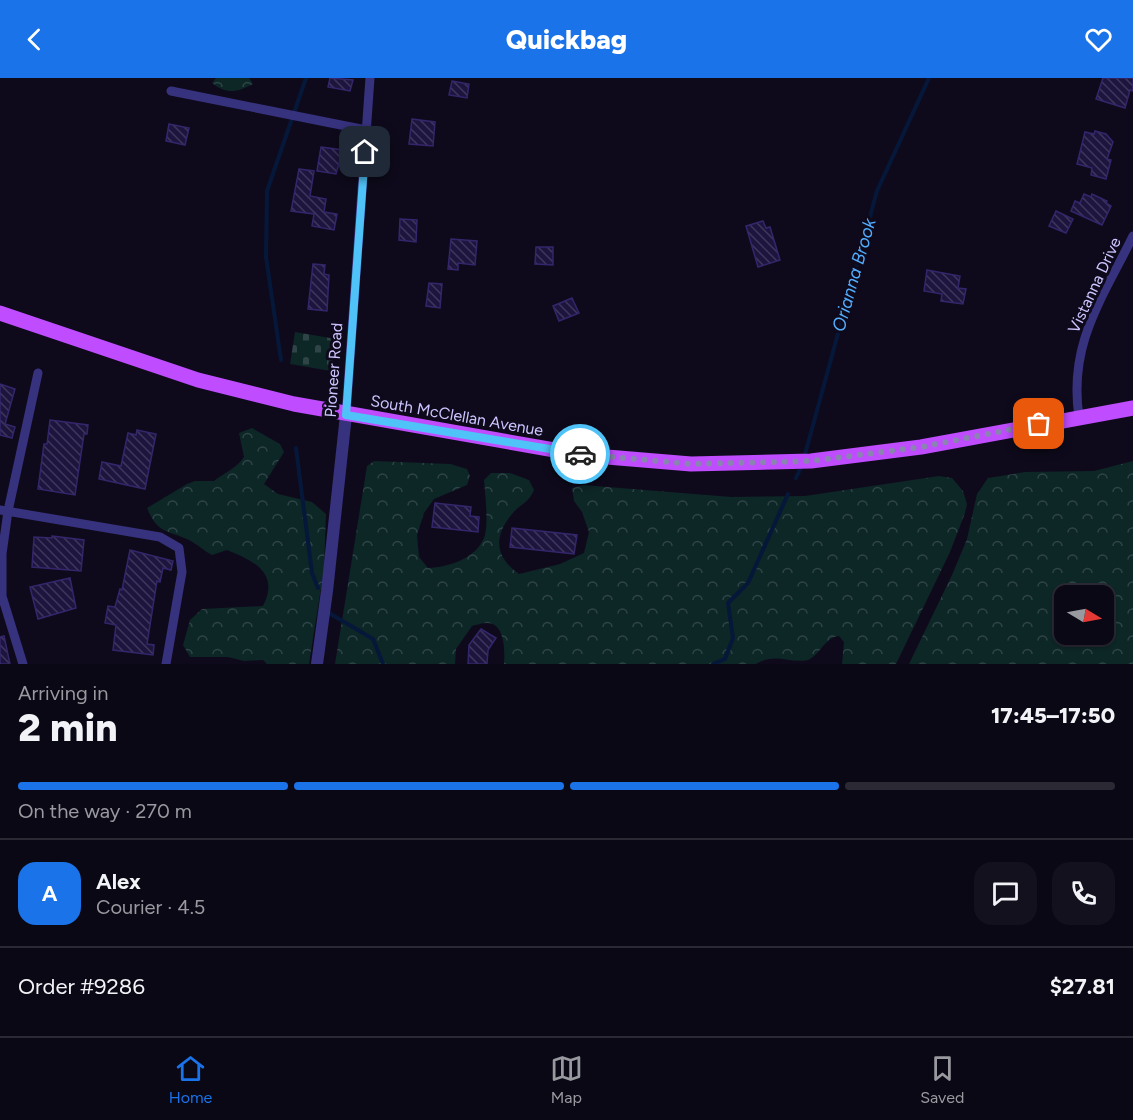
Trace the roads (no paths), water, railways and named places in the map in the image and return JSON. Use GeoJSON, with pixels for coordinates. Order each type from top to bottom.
{"type":"FeatureCollection","features":[{"type":"Feature","properties":{"kind":"main road","name":"South McClellan Avenue"},"geometry":{"type":"LineString","coordinates":[[0,313],[198,380],[294,404],[346,415],[583,454],[691,464],[811,461],[921,447],[1133,408]]}},
{"type":"Feature","properties":{"kind":"street","name":"Pioneer Road"},"geometry":{"type":"LineString","coordinates":[[317,664],[346,415],[370,78]]}},
{"type":"Feature","properties":{"kind":"street"},"geometry":{"type":"LineString","coordinates":[[171,91],[366,130]]}},
{"type":"Feature","properties":{"kind":"street","name":"Vistanna Drive"},"geometry":{"type":"LineString","coordinates":[[1079,417],[1075,391],[1078,361],[1085,331],[1133,236]]}},
{"type":"Feature","properties":{"kind":"street"},"geometry":{"type":"LineString","coordinates":[[23,664],[2,596],[4,511],[38,373]]}},
{"type":"Feature","properties":{"kind":"street"},"geometry":{"type":"LineString","coordinates":[[4,511],[160,537],[179,548],[182,572],[166,664]]}},
{"type":"Feature","properties":{"kind":"waterway"},"geometry":{"type":"LineString","coordinates":[[281,360],[266,257],[267,191],[306,78]]}},
{"type":"Feature","properties":{"kind":"waterway","name":"Orianna Brook"},"geometry":{"type":"LineString","coordinates":[[804,458],[877,191],[929,78]]}},
{"type":"Feature","properties":{"kind":"waterway"},"geometry":{"type":"LineString","coordinates":[[296,448],[312,573],[318,588]]}},
{"type":"Feature","properties":{"kind":"waterway","name":"Orianna Brook"},"geometry":{"type":"LineString","coordinates":[[796,478],[802,465]]}},
{"type":"Feature","properties":{"kind":"waterway","name":"Orianna Brook"},"geometry":{"type":"LineString","coordinates":[[713,664],[725,659],[733,638],[728,603],[748,583],[788,494]]}},
{"type":"Feature","properties":{"kind":"waterway"},"geometry":{"type":"LineString","coordinates":[[329,613],[373,639],[383,664]]}}]}
